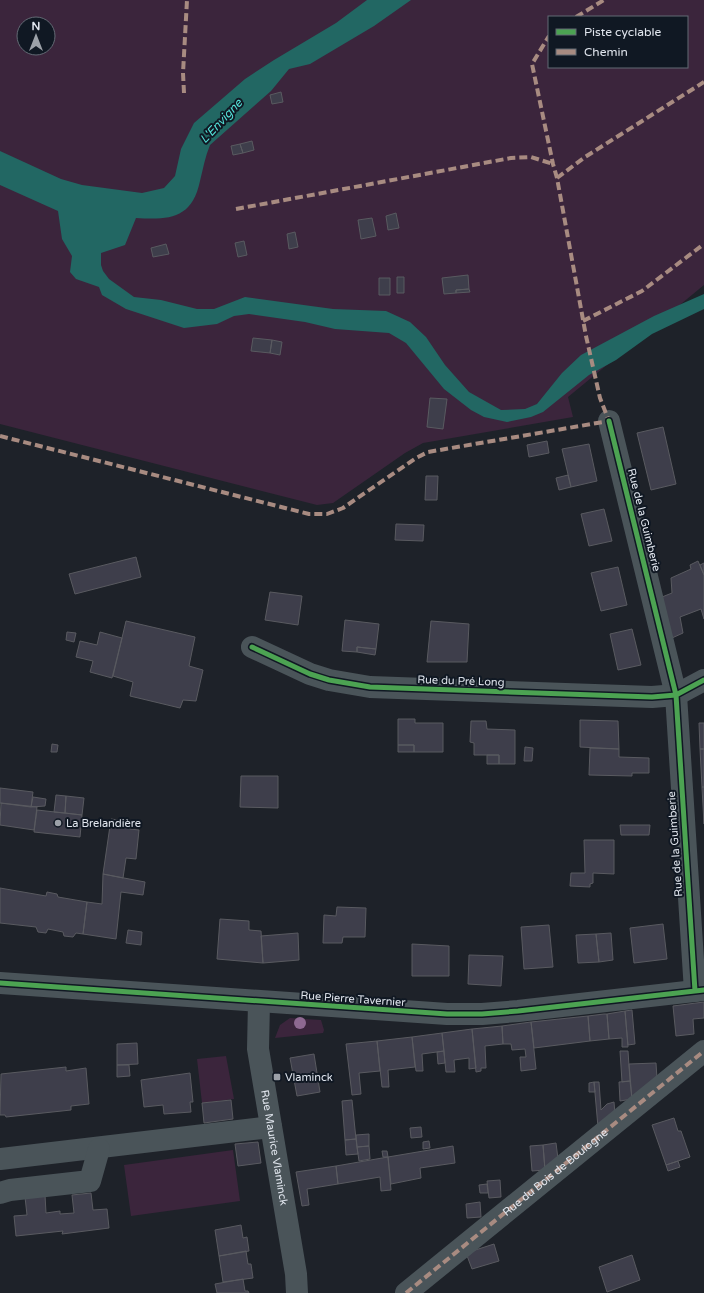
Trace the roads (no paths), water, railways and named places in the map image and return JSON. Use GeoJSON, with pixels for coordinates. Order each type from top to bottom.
{"type":"FeatureCollection","features":[{"type":"Feature","properties":{"kind":"street","name":"Rue de la Guimberie"},"geometry":{"type":"LineString","coordinates":[[609,420],[676,695],[699,991]]}},
{"type":"Feature","properties":{"kind":"street","name":"Rue du Pré Long"},"geometry":{"type":"LineString","coordinates":[[252,647],[329,680],[363,686],[499,693],[652,697],[676,695]]}},
{"type":"Feature","properties":{"kind":"street"},"geometry":{"type":"LineString","coordinates":[[676,695],[704,680]]}},
{"type":"Feature","properties":{"kind":"street","name":"Rue Pierre Tavernier"},"geometry":{"type":"LineString","coordinates":[[0,983],[447,1014],[482,1014],[699,991]]}},
{"type":"Feature","properties":{"kind":"street","name":"Rue Maurice Vlaminck"},"geometry":{"type":"LineString","coordinates":[[259,1002],[258,1049],[296,1274],[296,1293]]}},
{"type":"Feature","properties":{"kind":"street","name":"Rue du Bois de Boulogne"},"geometry":{"type":"LineString","coordinates":[[406,1293],[704,1051]]}},
{"type":"Feature","properties":{"kind":"street"},"geometry":{"type":"LineString","coordinates":[[0,1159],[271,1127]]}},
{"type":"Feature","properties":{"kind":"street"},"geometry":{"type":"LineString","coordinates":[[0,1193],[10,1190],[90,1181],[99,1148]]}},
{"type":"Feature","properties":{"kind":"water","name":"L'Envigne"},"geometry":{"type":"Polygon","coordinates":[[[367,0],[411,0],[374,26],[310,64],[289,69],[271,91],[210,145],[205,158],[196,194],[185,210],[169,217],[148,219],[136,218],[125,245],[101,253],[101,265],[103,271],[109,279],[134,297],[161,300],[197,309],[214,309],[245,297],[333,309],[386,311],[410,322],[426,337],[445,365],[469,392],[501,410],[525,409],[537,404],[562,373],[581,355],[654,316],[704,294],[704,309],[652,334],[616,360],[589,375],[543,412],[531,417],[507,422],[484,417],[471,410],[444,389],[406,343],[389,333],[335,329],[305,322],[249,314],[234,316],[217,324],[184,328],[126,309],[102,295],[99,287],[76,279],[70,272],[72,256],[62,239],[58,211],[0,185],[0,151],[61,179],[82,185],[142,193],[164,188],[175,176],[181,149],[194,123],[245,79],[336,23],[367,0]]]}},
{"type":"Feature","properties":{"kind":"place","name":"La Brelandière"},"geometry":{"type":"Point","coordinates":[58,823]}},
{"type":"Feature","properties":{"kind":"place","name":"Vlaminck"},"geometry":{"type":"Point","coordinates":[277,1077]}}]}
